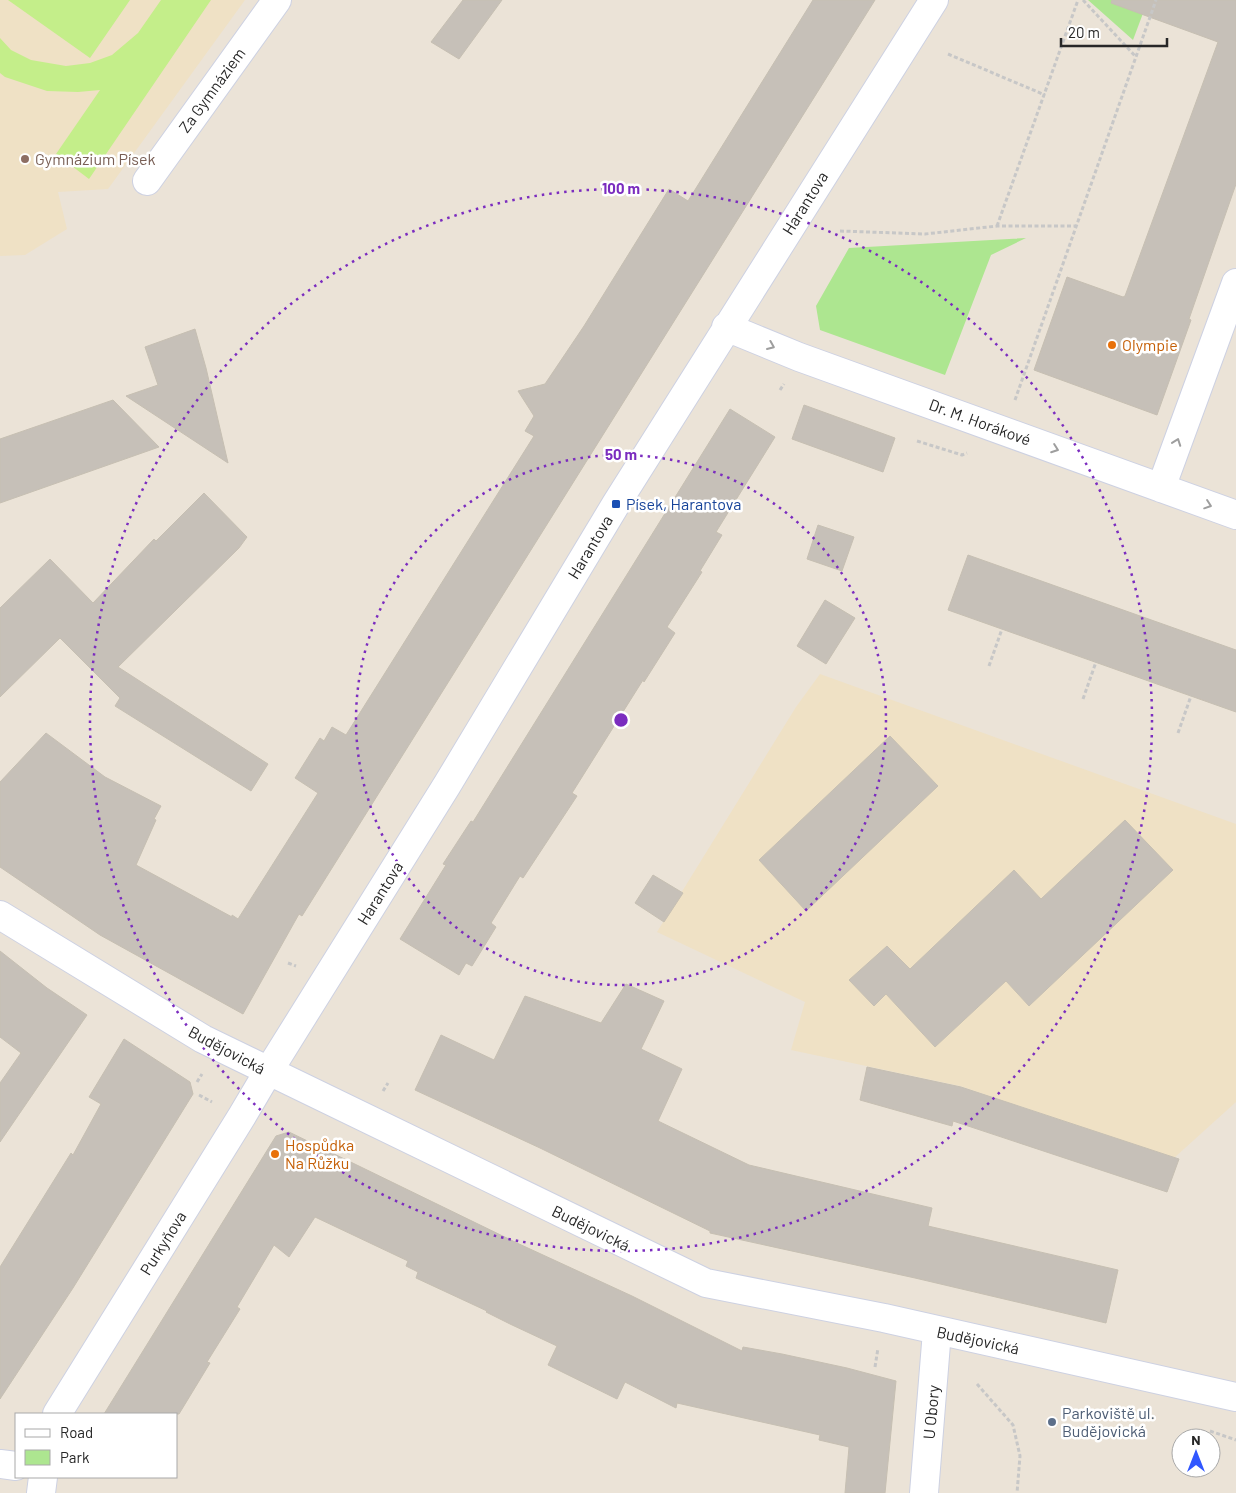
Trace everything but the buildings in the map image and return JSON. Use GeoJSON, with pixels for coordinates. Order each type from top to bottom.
{"type":"FeatureCollection","features":[{"type":"Feature","properties":{"kind":"street","name":"Za Gymnáziem"},"geometry":{"type":"LineString","coordinates":[[147,181],[277,0]]}},
{"type":"Feature","properties":{"kind":"street","name":"Harantova"},"geometry":{"type":"LineString","coordinates":[[268,1072],[447,785],[616,504],[934,0]]}},
{"type":"Feature","properties":{"kind":"street"},"geometry":{"type":"LineString","coordinates":[[1161,488],[1236,282]]}},
{"type":"Feature","properties":{"kind":"street","name":"Dr. M. Horákové"},"geometry":{"type":"LineString","coordinates":[[726,327],[800,357],[1236,515]]}},
{"type":"Feature","properties":{"kind":"street","name":"Budějovická"},"geometry":{"type":"LineString","coordinates":[[0,915],[203,1039],[706,1283],[884,1318],[1236,1397]]}},
{"type":"Feature","properties":{"kind":"street","name":"Purkyňova"},"geometry":{"type":"LineString","coordinates":[[59,1413],[268,1072]]}},
{"type":"Feature","properties":{"kind":"street","name":"U Obory"},"geometry":{"type":"LineString","coordinates":[[924,1493],[937,1331]]}},
{"type":"Feature","properties":{"kind":"street"},"geometry":{"type":"LineString","coordinates":[[0,1464],[15,1466]]}},
{"type":"Feature","properties":{"kind":"street"},"geometry":{"type":"LineString","coordinates":[[41,1493],[43,1478]]}},
{"type":"Feature","properties":{"kind":"path"},"geometry":{"type":"LineString","coordinates":[[997,226],[1078,0]]}},
{"type":"Feature","properties":{"kind":"path"},"geometry":{"type":"LineString","coordinates":[[1083,0],[1136,57]]}},
{"type":"Feature","properties":{"kind":"path"},"geometry":{"type":"LineString","coordinates":[[1012,408],[1156,0]]}},
{"type":"Feature","properties":{"kind":"path"},"geometry":{"type":"LineString","coordinates":[[948,54],[1045,95]]}},
{"type":"Feature","properties":{"kind":"path"},"geometry":{"type":"LineString","coordinates":[[840,231],[925,234],[997,226],[1076,226]]}},
{"type":"Feature","properties":{"kind":"path"},"geometry":{"type":"LineString","coordinates":[[917,441],[962,455],[972,452]]}},
{"type":"Feature","properties":{"kind":"path"},"geometry":{"type":"LineString","coordinates":[[989,666],[1002,629]]}},
{"type":"Feature","properties":{"kind":"path"},"geometry":{"type":"LineString","coordinates":[[1083,699],[1096,662]]}},
{"type":"Feature","properties":{"kind":"path"},"geometry":{"type":"LineString","coordinates":[[1178,733],[1190,696]]}},
{"type":"Feature","properties":{"kind":"path"},"geometry":{"type":"LineString","coordinates":[[977,1384],[1013,1425],[1020,1456],[1017,1493]]}},
{"type":"Feature","properties":{"kind":"path"},"geometry":{"type":"LineString","coordinates":[[1221,1435],[1236,1440]]}},
{"type":"Feature","properties":{"kind":"shaded area"},"geometry":{"type":"Polygon","coordinates":[[[0,0],[245,0],[108,189],[58,192],[67,229],[25,255],[0,256],[0,0]]]}},
{"type":"Feature","properties":{"kind":"shaded area"},"geometry":{"type":"Polygon","coordinates":[[[820,674],[1236,824],[1236,1102],[1174,1158],[960,1086],[791,1050],[805,1002],[657,932],[796,707],[820,674]]]}},
{"type":"Feature","properties":{"kind":"green space"},"geometry":{"type":"Polygon","coordinates":[[[8,0],[130,0],[90,58],[8,0]]]}},
{"type":"Feature","properties":{"kind":"green space"},"geometry":{"type":"Polygon","coordinates":[[[161,0],[211,0],[89,179],[56,154],[100,90],[78,92],[47,91],[5,77],[0,73],[0,38],[11,50],[31,60],[66,66],[90,63],[112,55],[138,33],[161,0]]]}},
{"type":"Feature","properties":{"kind":"green space"},"geometry":{"type":"Polygon","coordinates":[[[1088,0],[1148,0],[1133,40],[1088,0]]]}},
{"type":"Feature","properties":{"kind":"green space"},"geometry":{"type":"Polygon","coordinates":[[[1026,238],[991,255],[945,375],[820,330],[816,306],[849,248],[1026,238]]]}},
{"type":"Feature","properties":{"kind":"place","name":"Gymnázium Písek"},"geometry":{"type":"Point","coordinates":[25,159]}},
{"type":"Feature","properties":{"kind":"place","name":"Olympie"},"geometry":{"type":"Point","coordinates":[1112,345]}},
{"type":"Feature","properties":{"kind":"place","name":"Písek, Harantova"},"geometry":{"type":"Point","coordinates":[616,504]}},
{"type":"Feature","properties":{"kind":"place","name":"Hospůdka Na Růžku"},"geometry":{"type":"Point","coordinates":[275,1154]}},
{"type":"Feature","properties":{"kind":"place","name":"Parkoviště ul. Budějovická"},"geometry":{"type":"Point","coordinates":[1052,1422]}}]}
